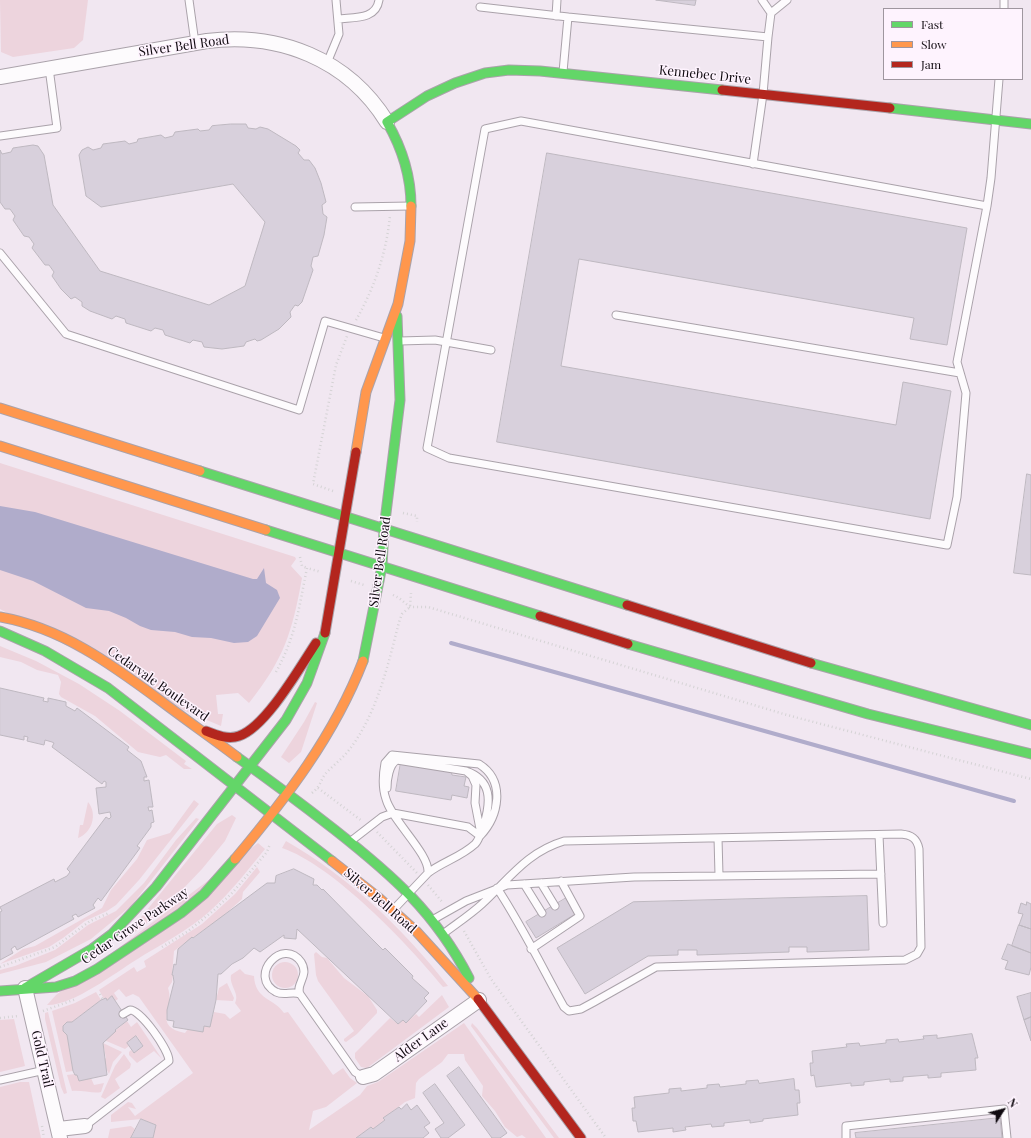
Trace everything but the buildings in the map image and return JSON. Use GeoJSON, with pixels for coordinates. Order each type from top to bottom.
{"type":"FeatureCollection","features":[{"type":"Feature","properties":{"kind":"main road","name":"Kennebec Drive"},"geometry":{"type":"LineString","coordinates":[[387,122],[438,89],[473,76],[509,70],[563,73],[1031,124]]}},
{"type":"Feature","properties":{"kind":"main road","name":"Silver Bell Road"},"geometry":{"type":"LineString","coordinates":[[387,122],[399,143],[405,161],[412,206],[409,249],[396,310],[366,392],[327,628],[318,658],[304,691],[293,711],[236,786],[271,815],[363,884],[393,910],[424,925],[436,939],[460,959],[479,1000]]}},
{"type":"Feature","properties":{"kind":"main road","name":"Silver Bell Road"},"geometry":{"type":"LineString","coordinates":[[271,815],[331,729],[353,686],[364,657],[382,566],[384,529],[391,483],[400,400],[396,310]]}},
{"type":"Feature","properties":{"kind":"main road"},"geometry":{"type":"LineString","coordinates":[[0,408],[803,661],[901,690],[1031,725]]}},
{"type":"Feature","properties":{"kind":"main road"},"geometry":{"type":"LineString","coordinates":[[0,446],[672,658],[868,714],[1031,754]]}},
{"type":"Feature","properties":{"kind":"main road","name":"Cedarvale Boulevard"},"geometry":{"type":"LineString","coordinates":[[0,617],[28,623],[73,642],[118,669],[251,766]]}},
{"type":"Feature","properties":{"kind":"main road"},"geometry":{"type":"LineString","coordinates":[[196,726],[226,737],[240,735],[251,728],[279,698],[327,628]]}},
{"type":"Feature","properties":{"kind":"main road"},"geometry":{"type":"LineString","coordinates":[[0,631],[44,651],[108,688],[236,786]]}},
{"type":"Feature","properties":{"kind":"main road","name":"Silver Bell Road"},"geometry":{"type":"LineString","coordinates":[[251,766],[350,842],[409,893],[424,925],[436,939],[581,1138]]}},
{"type":"Feature","properties":{"kind":"main road","name":"Cedar Grove Parkway"},"geometry":{"type":"LineString","coordinates":[[25,988],[92,949],[122,925],[156,887],[236,786]]}},
{"type":"Feature","properties":{"kind":"main road","name":"Cedar Grove Parkway"},"geometry":{"type":"LineString","coordinates":[[0,992],[25,988],[56,987],[75,981],[97,969],[181,913],[204,894],[224,873],[271,815]]}},
{"type":"Feature","properties":{"kind":"street","name":"Silver Bell Road"},"geometry":{"type":"LineString","coordinates":[[0,76],[230,38],[261,40],[300,50],[326,63],[360,89],[387,122]]}},
{"type":"Feature","properties":{"kind":"street","name":"Gold Trail"},"geometry":{"type":"LineString","coordinates":[[25,988],[59,1134],[85,1126]]}},
{"type":"Feature","properties":{"kind":"street","name":"Alder Lane"},"geometry":{"type":"LineString","coordinates":[[363,1077],[374,1074],[479,1000]]}},
{"type":"Feature","properties":{"kind":"lane"},"geometry":{"type":"LineString","coordinates":[[189,0],[195,43]]}},
{"type":"Feature","properties":{"kind":"lane"},"geometry":{"type":"LineString","coordinates":[[326,63],[338,39],[336,0]]}},
{"type":"Feature","properties":{"kind":"lane"},"geometry":{"type":"LineString","coordinates":[[338,19],[372,13],[378,6],[379,0]]}},
{"type":"Feature","properties":{"kind":"lane"},"geometry":{"type":"LineString","coordinates":[[556,16],[557,0]]}},
{"type":"Feature","properties":{"kind":"lane"},"geometry":{"type":"LineString","coordinates":[[753,164],[763,94],[771,13],[762,0]]}},
{"type":"Feature","properties":{"kind":"lane"},"geometry":{"type":"LineString","coordinates":[[771,13],[787,0]]}},
{"type":"Feature","properties":{"kind":"lane"},"geometry":{"type":"LineString","coordinates":[[480,7],[768,37]]}},
{"type":"Feature","properties":{"kind":"lane"},"geometry":{"type":"LineString","coordinates":[[563,73],[568,17]]}},
{"type":"Feature","properties":{"kind":"lane"},"geometry":{"type":"LineString","coordinates":[[0,136],[57,128],[49,68]]}},
{"type":"Feature","properties":{"kind":"lane"},"geometry":{"type":"LineString","coordinates":[[987,206],[521,121],[485,129],[427,448],[449,458],[947,546],[957,497],[966,393],[957,362],[987,206],[991,178],[998,80]]}},
{"type":"Feature","properties":{"kind":"lane"},"geometry":{"type":"LineString","coordinates":[[355,207],[412,206]]}},
{"type":"Feature","properties":{"kind":"lane"},"geometry":{"type":"LineString","coordinates":[[0,253],[66,334],[299,410],[325,321],[398,341],[435,340],[491,350]]}},
{"type":"Feature","properties":{"kind":"lane"},"geometry":{"type":"LineString","coordinates":[[616,315],[960,373]]}},
{"type":"Feature","properties":{"kind":"lane"},"geometry":{"type":"LineString","coordinates":[[393,910],[428,873],[469,848],[478,840],[490,823],[498,798],[498,792],[488,771],[474,762],[397,755],[389,756],[385,763],[384,789],[386,801],[423,855],[428,868],[428,873]]}},
{"type":"Feature","properties":{"kind":"lane"},"geometry":{"type":"LineString","coordinates":[[393,813],[388,803],[387,785],[394,762],[402,760],[466,771],[478,776],[489,797],[488,810],[480,836]]}},
{"type":"Feature","properties":{"kind":"lane"},"geometry":{"type":"LineString","coordinates":[[466,771],[472,776],[476,785],[475,803],[480,823],[480,836]]}},
{"type":"Feature","properties":{"kind":"lane"},"geometry":{"type":"LineString","coordinates":[[350,842],[382,817],[393,813],[468,827],[480,836]]}},
{"type":"Feature","properties":{"kind":"lane"},"geometry":{"type":"LineString","coordinates":[[879,835],[883,923]]}},
{"type":"Feature","properties":{"kind":"lane"},"geometry":{"type":"LineString","coordinates":[[436,939],[482,904],[497,888],[517,867],[547,848],[564,842],[908,835],[914,838],[918,844],[921,948],[918,954],[911,958],[882,961],[656,967],[594,1002],[572,1011],[564,1007],[531,949],[520,923],[497,888]]}},
{"type":"Feature","properties":{"kind":"lane"},"geometry":{"type":"LineString","coordinates":[[718,838],[719,876]]}},
{"type":"Feature","properties":{"kind":"lane"},"geometry":{"type":"LineString","coordinates":[[424,925],[466,901],[497,888],[524,884],[634,877],[881,874]]}},
{"type":"Feature","properties":{"kind":"lane"},"geometry":{"type":"LineString","coordinates":[[531,949],[552,931],[580,916],[561,881]]}},
{"type":"Feature","properties":{"kind":"lane"},"geometry":{"type":"LineString","coordinates":[[541,883],[555,906]]}},
{"type":"Feature","properties":{"kind":"lane"},"geometry":{"type":"LineString","coordinates":[[524,884],[542,913]]}},
{"type":"Feature","properties":{"kind":"lane"},"geometry":{"type":"LineString","coordinates":[[300,994],[281,994],[269,986],[266,981],[265,971],[269,962],[274,957],[284,954],[291,954],[301,963],[304,974],[298,989],[300,994],[355,1072],[363,1077]]}},
{"type":"Feature","properties":{"kind":"lane"},"geometry":{"type":"LineString","coordinates":[[85,1126],[169,1061],[165,1049],[139,1013],[130,1010],[123,1014]]}},
{"type":"Feature","properties":{"kind":"lane"},"geometry":{"type":"LineString","coordinates":[[0,1080],[45,1070]]}},
{"type":"Feature","properties":{"kind":"lane"},"geometry":{"type":"LineString","coordinates":[[846,1138],[846,1126],[1004,1109],[1007,1138]]}},
{"type":"Feature","properties":{"kind":"path"},"geometry":{"type":"LineString","coordinates":[[318,788],[327,772],[356,740],[374,705],[385,674],[399,622],[402,614],[410,607],[428,607],[787,715],[1031,779]]}},
{"type":"Feature","properties":{"kind":"path"},"geometry":{"type":"LineString","coordinates":[[0,967],[55,947],[85,924],[114,909]]}},
{"type":"Feature","properties":{"kind":"path"},"geometry":{"type":"LineString","coordinates":[[100,994],[103,1000]]}},
{"type":"Feature","properties":{"kind":"shaded area"},"geometry":{"type":"Polygon","coordinates":[[[0,0],[88,0],[83,40],[74,48],[13,57],[1,52],[0,0]]]}},
{"type":"Feature","properties":{"kind":"shaded area"},"geometry":{"type":"Polygon","coordinates":[[[0,463],[295,557],[296,559],[291,566],[302,578],[290,630],[279,659],[271,673],[249,703],[238,693],[216,695],[218,714],[223,714],[221,726],[183,710],[0,609],[0,463]]]}},
{"type":"Feature","properties":{"kind":"shaded area"},"geometry":{"type":"Polygon","coordinates":[[[0,506],[35,512],[253,579],[257,579],[264,568],[266,583],[277,590],[280,598],[257,636],[248,642],[234,643],[211,638],[192,637],[175,632],[151,630],[109,611],[86,608],[33,581],[0,570],[0,506]]]}},
{"type":"Feature","properties":{"kind":"shaded area"},"geometry":{"type":"Polygon","coordinates":[[[0,646],[36,661],[79,684],[120,711],[186,761],[184,764],[192,769],[184,769],[166,755],[160,757],[138,752],[95,716],[61,697],[59,694],[61,682],[58,675],[37,670],[21,662],[0,657],[0,646]]]}},
{"type":"Feature","properties":{"kind":"shaded area"},"geometry":{"type":"Polygon","coordinates":[[[315,702],[317,703],[301,752],[289,763],[281,757],[315,702]]]}},
{"type":"Feature","properties":{"kind":"shaded area"},"geometry":{"type":"Polygon","coordinates":[[[194,800],[199,804],[139,880],[116,905],[107,911],[85,921],[49,947],[0,964],[23,949],[35,946],[102,908],[111,890],[137,859],[147,840],[170,833],[194,800]]]}},
{"type":"Feature","properties":{"kind":"shaded area"},"geometry":{"type":"Polygon","coordinates":[[[88,802],[93,812],[92,823],[87,832],[78,838],[80,825],[83,825],[88,802]]]}},
{"type":"Feature","properties":{"kind":"shaded area"},"geometry":{"type":"Polygon","coordinates":[[[232,815],[236,818],[225,841],[202,869],[159,914],[120,943],[217,824],[232,815]]]}},
{"type":"Feature","properties":{"kind":"shaded area"},"geometry":{"type":"Polygon","coordinates":[[[196,818],[199,819],[131,906],[91,939],[46,962],[0,974],[0,970],[15,966],[55,950],[88,925],[116,911],[144,883],[176,840],[196,818]]]}},
{"type":"Feature","properties":{"kind":"shaded area"},"geometry":{"type":"Polygon","coordinates":[[[286,841],[332,871],[374,905],[413,944],[448,986],[443,987],[391,929],[346,888],[324,871],[302,857],[282,848],[286,841]]]}},
{"type":"Feature","properties":{"kind":"shaded area"},"geometry":{"type":"Polygon","coordinates":[[[258,843],[265,849],[232,889],[202,918],[184,931],[81,995],[57,1004],[47,1005],[56,995],[258,843]]]}},
{"type":"Feature","properties":{"kind":"shaded area"},"geometry":{"type":"Polygon","coordinates":[[[257,867],[260,872],[243,892],[242,899],[222,917],[174,951],[172,982],[168,988],[169,1003],[167,1021],[169,1026],[175,1030],[185,1033],[188,1029],[201,1026],[208,1022],[213,1016],[214,1012],[225,1014],[230,1019],[241,1011],[235,1003],[236,996],[231,983],[231,975],[240,969],[245,974],[254,976],[255,984],[261,994],[280,1008],[284,1013],[288,1012],[333,1075],[343,1068],[350,1078],[357,1083],[326,1107],[313,1111],[309,1130],[360,1095],[367,1086],[378,1082],[464,1023],[546,1138],[526,1138],[522,1135],[517,1137],[505,1127],[495,1111],[482,1096],[483,1086],[465,1060],[464,1054],[448,1054],[442,1062],[419,1079],[416,1083],[415,1098],[405,1102],[384,1118],[385,1120],[373,1129],[371,1127],[356,1138],[153,1138],[156,1125],[141,1119],[111,1122],[111,1115],[128,1102],[132,1103],[136,1109],[128,1107],[135,1116],[193,1073],[139,997],[133,994],[126,997],[119,989],[114,993],[118,999],[115,1001],[112,997],[107,1000],[106,998],[104,999],[99,990],[134,967],[137,972],[146,967],[144,961],[202,924],[235,894],[257,867]]]}},
{"type":"Feature","properties":{"kind":"shaded area"},"geometry":{"type":"Polygon","coordinates":[[[316,952],[322,957],[327,958],[344,978],[368,996],[377,1010],[377,1013],[357,1034],[346,1042],[344,1039],[354,1031],[318,981],[314,954],[316,952]]]}},
{"type":"Feature","properties":{"kind":"shaded area"},"geometry":{"type":"Polygon","coordinates":[[[285,962],[294,966],[298,975],[294,984],[285,988],[276,984],[272,975],[276,966],[285,962]]]}},
{"type":"Feature","properties":{"kind":"shaded area"},"geometry":{"type":"Polygon","coordinates":[[[227,983],[234,998],[233,1001],[216,1000],[219,988],[227,983]]]}},
{"type":"Feature","properties":{"kind":"shaded area"},"geometry":{"type":"Polygon","coordinates":[[[96,992],[101,1000],[72,1022],[67,1022],[63,1026],[63,1031],[67,1035],[73,1071],[66,1072],[52,1011],[75,1003],[96,992]]]}},
{"type":"Feature","properties":{"kind":"shaded area"},"geometry":{"type":"Polygon","coordinates":[[[442,995],[449,1007],[367,1068],[361,1067],[355,1058],[355,1053],[390,1018],[398,1024],[403,1020],[406,1023],[416,1014],[419,1017],[442,995]]]}},
{"type":"Feature","properties":{"kind":"shaded area"},"geometry":{"type":"Polygon","coordinates":[[[48,1012],[67,1093],[64,1094],[45,1019],[45,1013],[48,1012]]]}},
{"type":"Feature","properties":{"kind":"shaded area"},"geometry":{"type":"Polygon","coordinates":[[[14,1019],[25,1066],[0,1072],[0,1020],[14,1019]]]}},
{"type":"Feature","properties":{"kind":"shaded area"},"geometry":{"type":"Polygon","coordinates":[[[127,1021],[131,1027],[137,1022],[162,1059],[154,1051],[137,1063],[129,1055],[129,1052],[131,1050],[134,1053],[143,1046],[137,1036],[127,1043],[129,1046],[125,1049],[104,1040],[127,1021]]]}},
{"type":"Feature","properties":{"kind":"shaded area"},"geometry":{"type":"Polygon","coordinates":[[[472,1023],[559,1138],[554,1138],[471,1026],[472,1023]]]}},
{"type":"Feature","properties":{"kind":"shaded area"},"geometry":{"type":"Polygon","coordinates":[[[103,1043],[122,1052],[113,1062],[109,1074],[104,1059],[106,1058],[103,1043]]]}},
{"type":"Feature","properties":{"kind":"shaded area"},"geometry":{"type":"Polygon","coordinates":[[[124,1054],[131,1064],[130,1068],[115,1079],[120,1088],[105,1099],[101,1097],[115,1066],[124,1054]]]}},
{"type":"Feature","properties":{"kind":"shaded area"},"geometry":{"type":"Polygon","coordinates":[[[67,1075],[77,1075],[79,1081],[91,1078],[94,1085],[104,1083],[101,1092],[95,1093],[72,1091],[67,1075]]]}},
{"type":"Feature","properties":{"kind":"shaded area"},"geometry":{"type":"Polygon","coordinates":[[[20,1082],[29,1082],[41,1138],[0,1138],[0,1087],[20,1082]]]}},
{"type":"Feature","properties":{"kind":"shaded area"},"geometry":{"type":"Polygon","coordinates":[[[131,1126],[135,1129],[131,1138],[108,1138],[110,1129],[131,1126]]]}},
{"type":"Feature","properties":{"kind":"waterway"},"geometry":{"type":"LineString","coordinates":[[451,643],[1014,801]]}},
{"type":"Feature","properties":{"kind":"traffic: fast"},"geometry":{"type":"LineString","coordinates":[[411,206],[411,195],[405,162],[387,122],[427,96],[455,83],[485,73],[509,70],[540,71],[722,90]]}},
{"type":"Feature","properties":{"kind":"traffic: fast"},"geometry":{"type":"LineString","coordinates":[[890,108],[1031,124]]}},
{"type":"Feature","properties":{"kind":"traffic: fast"},"geometry":{"type":"LineString","coordinates":[[363,661],[382,566],[384,529],[400,400],[397,316]]}},
{"type":"Feature","properties":{"kind":"traffic: fast"},"geometry":{"type":"LineString","coordinates":[[200,471],[627,605]]}},
{"type":"Feature","properties":{"kind":"traffic: fast"},"geometry":{"type":"LineString","coordinates":[[266,530],[540,616]]}},
{"type":"Feature","properties":{"kind":"traffic: fast"},"geometry":{"type":"LineString","coordinates":[[0,631],[45,651],[108,688],[332,861]]}},
{"type":"Feature","properties":{"kind":"traffic: fast"},"geometry":{"type":"LineString","coordinates":[[25,988],[92,949],[112,934],[156,887],[286,720],[307,683],[325,633]]}},
{"type":"Feature","properties":{"kind":"traffic: fast"},"geometry":{"type":"LineString","coordinates":[[628,644],[868,714],[1031,754]]}},
{"type":"Feature","properties":{"kind":"traffic: fast"},"geometry":{"type":"LineString","coordinates":[[811,663],[1031,725]]}},
{"type":"Feature","properties":{"kind":"traffic: fast"},"geometry":{"type":"LineString","coordinates":[[237,757],[335,830],[375,863],[411,896],[442,933],[469,978]]}},
{"type":"Feature","properties":{"kind":"traffic: fast"},"geometry":{"type":"LineString","coordinates":[[0,991],[56,987],[75,981],[97,969],[181,913],[204,894],[235,859]]}},
{"type":"Feature","properties":{"kind":"traffic: slow"},"geometry":{"type":"LineString","coordinates":[[356,452],[366,392],[398,304],[410,241],[411,206]]}},
{"type":"Feature","properties":{"kind":"traffic: slow"},"geometry":{"type":"LineString","coordinates":[[0,408],[200,471]]}},
{"type":"Feature","properties":{"kind":"traffic: slow"},"geometry":{"type":"LineString","coordinates":[[0,446],[266,530]]}},
{"type":"Feature","properties":{"kind":"traffic: slow"},"geometry":{"type":"LineString","coordinates":[[0,617],[23,622],[85,649],[123,674],[237,757]]}},
{"type":"Feature","properties":{"kind":"traffic: slow"},"geometry":{"type":"LineString","coordinates":[[235,859],[290,789],[323,741],[338,715],[363,661]]}},
{"type":"Feature","properties":{"kind":"traffic: slow"},"geometry":{"type":"LineString","coordinates":[[332,861],[379,898],[416,931],[478,999]]}},
{"type":"Feature","properties":{"kind":"traffic: jam"},"geometry":{"type":"LineString","coordinates":[[722,90],[890,108]]}},
{"type":"Feature","properties":{"kind":"traffic: jam"},"geometry":{"type":"LineString","coordinates":[[325,633],[356,452]]}},
{"type":"Feature","properties":{"kind":"traffic: jam"},"geometry":{"type":"LineString","coordinates":[[627,605],[811,663]]}},
{"type":"Feature","properties":{"kind":"traffic: jam"},"geometry":{"type":"LineString","coordinates":[[540,616],[628,644]]}},
{"type":"Feature","properties":{"kind":"traffic: jam"},"geometry":{"type":"LineString","coordinates":[[206,731],[222,736],[235,737],[249,730],[260,721],[282,695],[316,643]]}},
{"type":"Feature","properties":{"kind":"traffic: jam"},"geometry":{"type":"LineString","coordinates":[[478,999],[581,1138]]}}]}
